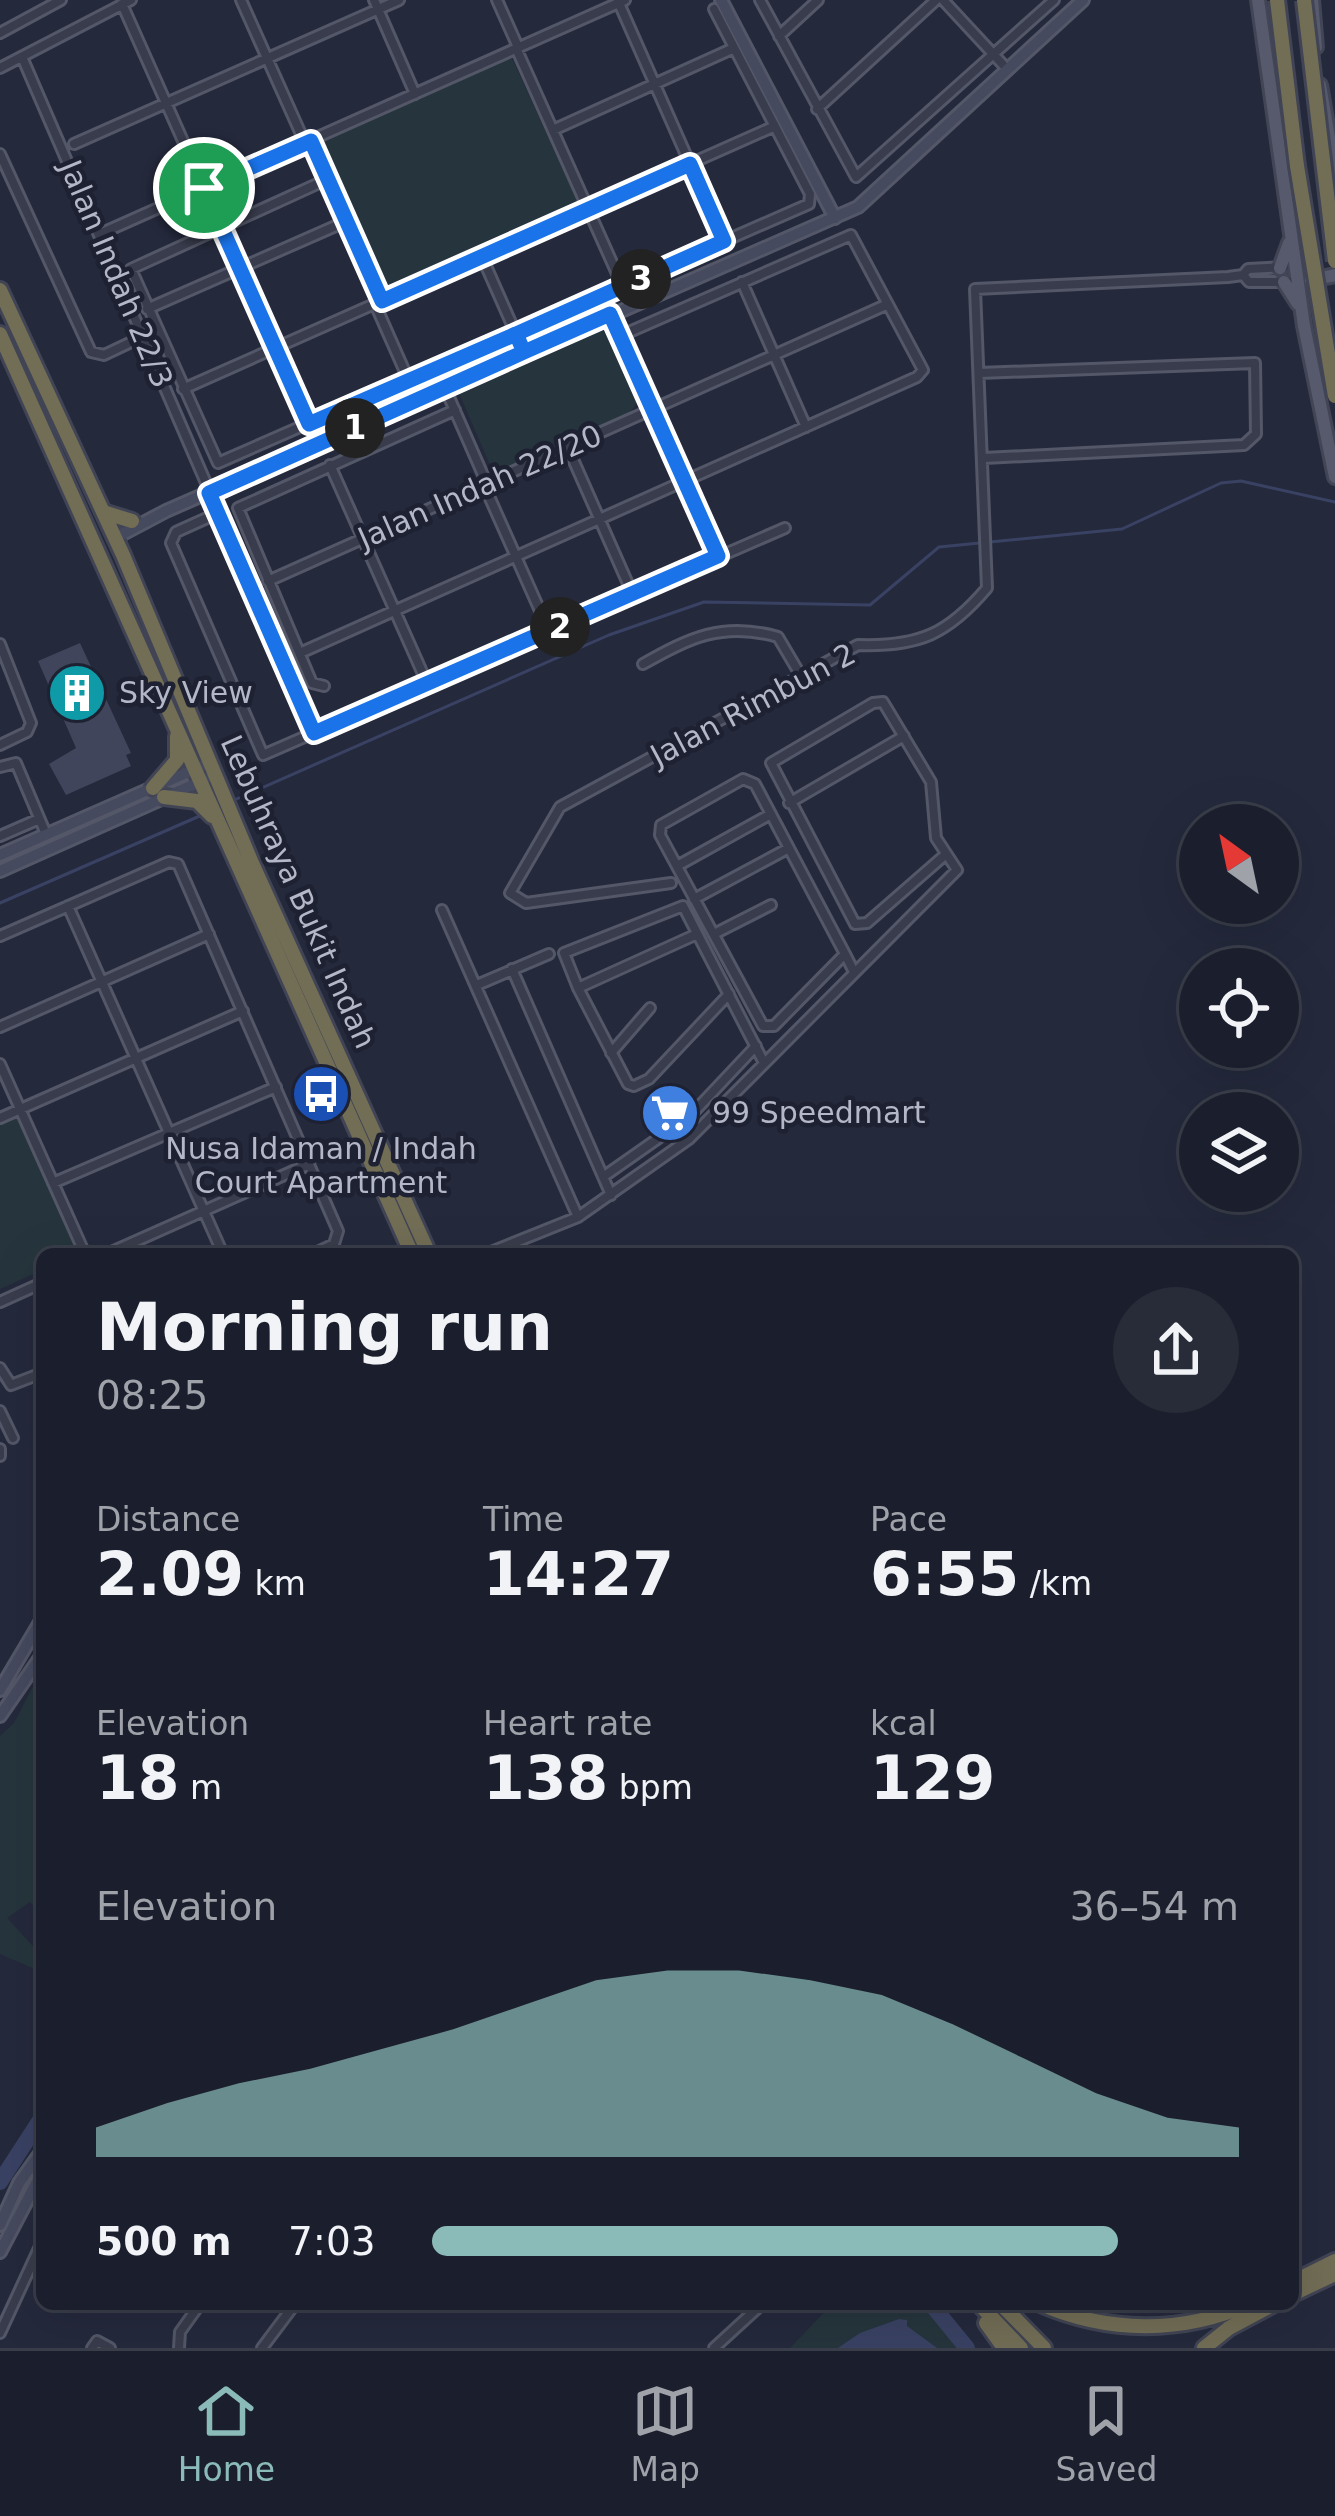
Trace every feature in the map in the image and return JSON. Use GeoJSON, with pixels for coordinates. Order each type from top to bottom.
{"type":"FeatureCollection","features":[{"type":"Feature","properties":{"kind":"highway"},"geometry":{"type":"LineString","coordinates":[[1277,0],[1290,118],[1335,396]]}},
{"type":"Feature","properties":{"kind":"highway"},"geometry":{"type":"LineString","coordinates":[[1308,0],[1335,261]]}},
{"type":"Feature","properties":{"kind":"highway","name":"Lebuhraya Bukit Indah"},"geometry":{"type":"LineString","coordinates":[[0,290],[123,555],[205,772],[208,797],[225,820],[426,1248]]}},
{"type":"Feature","properties":{"kind":"highway","name":"Lebuhraya Bukit Indah"},"geometry":{"type":"LineString","coordinates":[[0,334],[176,724],[205,772]]}},
{"type":"Feature","properties":{"kind":"highway"},"geometry":{"type":"LineString","coordinates":[[103,512],[132,525],[123,555]]}},
{"type":"Feature","properties":{"kind":"highway"},"geometry":{"type":"LineString","coordinates":[[83,520],[111,535],[101,560]]}},
{"type":"Feature","properties":{"kind":"highway"},"geometry":{"type":"LineString","coordinates":[[176,724],[177,760],[159,793],[208,797],[225,820]]}},
{"type":"Feature","properties":{"kind":"highway","name":"Lebuhraya Bukit Indah"},"geometry":{"type":"LineString","coordinates":[[225,820],[409,1248]]}},
{"type":"Feature","properties":{"kind":"highway"},"geometry":{"type":"LineString","coordinates":[[1299,2279],[1335,2261]]}},
{"type":"Feature","properties":{"kind":"highway"},"geometry":{"type":"LineString","coordinates":[[1299,2291],[1335,2274]]}},
{"type":"Feature","properties":{"kind":"highway"},"geometry":{"type":"LineString","coordinates":[[980,2310],[1004,2348]]}},
{"type":"Feature","properties":{"kind":"highway"},"geometry":{"type":"LineString","coordinates":[[982,2310],[1022,2348]]}},
{"type":"Feature","properties":{"kind":"highway"},"geometry":{"type":"LineString","coordinates":[[1007,2310],[1044,2348]]}},
{"type":"Feature","properties":{"kind":"highway"},"geometry":{"type":"LineString","coordinates":[[1061,2310],[1108,2324],[1156,2326],[1232,2310]]}},
{"type":"Feature","properties":{"kind":"highway"},"geometry":{"type":"LineString","coordinates":[[1204,2348],[1264,2310]]}},
{"type":"Feature","properties":{"kind":"main road"},"geometry":{"type":"LineString","coordinates":[[1258,0],[1296,267]]}},
{"type":"Feature","properties":{"kind":"main road"},"geometry":{"type":"LineString","coordinates":[[1308,0],[1335,172]]}},
{"type":"Feature","properties":{"kind":"main road"},"geometry":{"type":"LineString","coordinates":[[1288,213],[1306,225],[1335,217]]}},
{"type":"Feature","properties":{"kind":"main road"},"geometry":{"type":"LineString","coordinates":[[1291,236],[1284,276],[1302,310],[1335,476]]}},
{"type":"Feature","properties":{"kind":"main road"},"geometry":{"type":"LineString","coordinates":[[1284,276],[1296,267],[1335,261]]}},
{"type":"Feature","properties":{"kind":"main road"},"geometry":{"type":"LineString","coordinates":[[1284,276],[1335,275]]}},
{"type":"Feature","properties":{"kind":"main road"},"geometry":{"type":"LineString","coordinates":[[1304,326],[1316,310],[1335,301]]}},
{"type":"Feature","properties":{"kind":"street"},"geometry":{"type":"LineString","coordinates":[[0,33],[61,0]]}},
{"type":"Feature","properties":{"kind":"street"},"geometry":{"type":"LineString","coordinates":[[241,0],[347,221],[409,381]]}},
{"type":"Feature","properties":{"kind":"street"},"geometry":{"type":"LineString","coordinates":[[74,144],[376,5],[399,0]]}},
{"type":"Feature","properties":{"kind":"street"},"geometry":{"type":"LineString","coordinates":[[497,0],[623,287]]}},
{"type":"Feature","properties":{"kind":"street"},"geometry":{"type":"LineString","coordinates":[[760,0],[856,177],[1054,0]]}},
{"type":"Feature","properties":{"kind":"street"},"geometry":{"type":"LineString","coordinates":[[779,36],[818,0]]}},
{"type":"Feature","properties":{"kind":"street"},"geometry":{"type":"LineString","coordinates":[[818,110],[939,0],[1008,71]]}},
{"type":"Feature","properties":{"kind":"street"},"geometry":{"type":"LineString","coordinates":[[111,535],[867,201],[1083,0]]}},
{"type":"Feature","properties":{"kind":"street"},"geometry":{"type":"LineString","coordinates":[[100,234],[620,1],[724,241]]}},
{"type":"Feature","properties":{"kind":"street"},"geometry":{"type":"LineString","coordinates":[[0,68],[126,2],[166,104],[309,424]]}},
{"type":"Feature","properties":{"kind":"street"},"geometry":{"type":"LineString","coordinates":[[718,4],[835,218]]}},
{"type":"Feature","properties":{"kind":"street"},"geometry":{"type":"LineString","coordinates":[[328,179],[133,267],[147,309],[218,463],[812,201],[734,49],[718,4]]}},
{"type":"Feature","properties":{"kind":"street"},"geometry":{"type":"LineString","coordinates":[[376,5],[415,94]]}},
{"type":"Feature","properties":{"kind":"street"},"geometry":{"type":"LineString","coordinates":[[553,130],[734,49]]}},
{"type":"Feature","properties":{"kind":"street","name":"Jalan Indah 22/3"},"geometry":{"type":"LineString","coordinates":[[22,57],[314,733]]}},
{"type":"Feature","properties":{"kind":"street"},"geometry":{"type":"LineString","coordinates":[[184,389],[775,126]]}},
{"type":"Feature","properties":{"kind":"street"},"geometry":{"type":"LineString","coordinates":[[0,154],[88,349],[104,355],[144,337]]}},
{"type":"Feature","properties":{"kind":"street"},"geometry":{"type":"LineString","coordinates":[[147,309],[347,221]]}},
{"type":"Feature","properties":{"kind":"street"},"geometry":{"type":"LineString","coordinates":[[300,653],[917,377],[922,366],[851,235],[620,336]]}},
{"type":"Feature","properties":{"kind":"street"},"geometry":{"type":"LineString","coordinates":[[482,257],[524,352]]}},
{"type":"Feature","properties":{"kind":"street","name":"Jalan Rimbun 2"},"geometry":{"type":"LineString","coordinates":[[671,883],[526,903],[510,893],[560,807],[858,645],[908,645],[948,626],[987,588],[990,558],[975,290],[1243,275],[1248,269],[1284,276]]}},
{"type":"Feature","properties":{"kind":"street"},"geometry":{"type":"LineString","coordinates":[[742,282],[806,427]]}},
{"type":"Feature","properties":{"kind":"street","name":"Jalan Indah 22/20"},"geometry":{"type":"LineString","coordinates":[[268,581],[889,304]]}},
{"type":"Feature","properties":{"kind":"street"},"geometry":{"type":"LineString","coordinates":[[610,314],[718,556]]}},
{"type":"Feature","properties":{"kind":"street"},"geometry":{"type":"LineString","coordinates":[[979,373],[1255,362],[1254,439],[1244,445],[984,458]]}},
{"type":"Feature","properties":{"kind":"street"},"geometry":{"type":"LineString","coordinates":[[445,388],[549,631]]}},
{"type":"Feature","properties":{"kind":"street"},"geometry":{"type":"LineString","coordinates":[[324,686],[312,683],[238,508],[454,410]]}},
{"type":"Feature","properties":{"kind":"street"},"geometry":{"type":"LineString","coordinates":[[568,448],[633,595]]}},
{"type":"Feature","properties":{"kind":"street"},"geometry":{"type":"LineString","coordinates":[[330,465],[427,682]]}},
{"type":"Feature","properties":{"kind":"street"},"geometry":{"type":"LineString","coordinates":[[218,513],[170,539],[263,755],[785,528]]}},
{"type":"Feature","properties":{"kind":"street"},"geometry":{"type":"LineString","coordinates":[[643,664],[693,635],[763,633],[778,638],[801,676]]}},
{"type":"Feature","properties":{"kind":"street"},"geometry":{"type":"LineString","coordinates":[[0,745],[30,728],[31,718],[1,651]]}},
{"type":"Feature","properties":{"kind":"street"},"geometry":{"type":"LineString","coordinates":[[501,1248],[578,1216],[689,1139],[957,870],[936,838],[931,782],[887,706],[878,701],[770,766],[858,925],[945,855]]}},
{"type":"Feature","properties":{"kind":"street"},"geometry":{"type":"LineString","coordinates":[[789,803],[904,736]]}},
{"type":"Feature","properties":{"kind":"street"},"geometry":{"type":"LineString","coordinates":[[0,767],[13,762],[46,835]]}},
{"type":"Feature","properties":{"kind":"street"},"geometry":{"type":"LineString","coordinates":[[0,871],[205,772]]}},
{"type":"Feature","properties":{"kind":"street"},"geometry":{"type":"LineString","coordinates":[[845,954],[766,1028],[660,835],[662,825],[743,779],[755,784],[845,954],[853,970]]}},
{"type":"Feature","properties":{"kind":"street"},"geometry":{"type":"LineString","coordinates":[[0,855],[159,793]]}},
{"type":"Feature","properties":{"kind":"street"},"geometry":{"type":"LineString","coordinates":[[677,866],[771,814]]}},
{"type":"Feature","properties":{"kind":"street"},"geometry":{"type":"LineString","coordinates":[[0,836],[39,819]]}},
{"type":"Feature","properties":{"kind":"street"},"geometry":{"type":"LineString","coordinates":[[694,899],[789,848]]}},
{"type":"Feature","properties":{"kind":"street"},"geometry":{"type":"LineString","coordinates":[[0,936],[169,862],[178,864],[338,1238],[322,1248]]}},
{"type":"Feature","properties":{"kind":"street"},"geometry":{"type":"LineString","coordinates":[[729,994],[641,1084],[628,1084],[564,953],[679,904],[697,934],[729,994],[764,1063]]}},
{"type":"Feature","properties":{"kind":"street"},"geometry":{"type":"LineString","coordinates":[[713,934],[771,905]]}},
{"type":"Feature","properties":{"kind":"street"},"geometry":{"type":"LineString","coordinates":[[68,906],[220,1248]]}},
{"type":"Feature","properties":{"kind":"street"},"geometry":{"type":"LineString","coordinates":[[442,910],[578,1216]]}},
{"type":"Feature","properties":{"kind":"street"},"geometry":{"type":"LineString","coordinates":[[0,1028],[209,934]]}},
{"type":"Feature","properties":{"kind":"street"},"geometry":{"type":"LineString","coordinates":[[578,988],[697,934]]}},
{"type":"Feature","properties":{"kind":"street"},"geometry":{"type":"LineString","coordinates":[[477,985],[549,953]]}},
{"type":"Feature","properties":{"kind":"street"},"geometry":{"type":"LineString","coordinates":[[512,969],[611,1195]]}},
{"type":"Feature","properties":{"kind":"street"},"geometry":{"type":"LineString","coordinates":[[611,1052],[650,1008]]}},
{"type":"Feature","properties":{"kind":"street"},"geometry":{"type":"LineString","coordinates":[[0,1118],[243,1012]]}},
{"type":"Feature","properties":{"kind":"street"},"geometry":{"type":"LineString","coordinates":[[603,1177],[690,1116],[756,1046]]}},
{"type":"Feature","properties":{"kind":"street"},"geometry":{"type":"LineString","coordinates":[[0,1064],[82,1248]]}},
{"type":"Feature","properties":{"kind":"street"},"geometry":{"type":"LineString","coordinates":[[53,1183],[276,1087]]}},
{"type":"Feature","properties":{"kind":"street"},"geometry":{"type":"LineString","coordinates":[[119,1248],[309,1164]]}},
{"type":"Feature","properties":{"kind":"street"},"geometry":{"type":"LineString","coordinates":[[0,1302],[36,1286]]}},
{"type":"Feature","properties":{"kind":"street"},"geometry":{"type":"LineString","coordinates":[[0,1368],[11,1385],[36,1375]]}},
{"type":"Feature","properties":{"kind":"street"},"geometry":{"type":"LineString","coordinates":[[0,1411],[13,1438]]}},
{"type":"Feature","properties":{"kind":"street"},"geometry":{"type":"LineString","coordinates":[[0,1690],[36,1629]]}},
{"type":"Feature","properties":{"kind":"street"},"geometry":{"type":"LineString","coordinates":[[0,1716],[36,1664]]}},
{"type":"Feature","properties":{"kind":"street"},"geometry":{"type":"LineString","coordinates":[[0,2225],[36,2160]]}},
{"type":"Feature","properties":{"kind":"street"},"geometry":{"type":"LineString","coordinates":[[0,2252],[36,2183]]}},
{"type":"Feature","properties":{"kind":"street"},"geometry":{"type":"LineString","coordinates":[[0,2333],[36,2255]]}},
{"type":"Feature","properties":{"kind":"street"},"geometry":{"type":"LineString","coordinates":[[178,2344],[197,2310]]}},
{"type":"Feature","properties":{"kind":"street"},"geometry":{"type":"LineString","coordinates":[[262,2348],[290,2310]]}},
{"type":"Feature","properties":{"kind":"street"},"geometry":{"type":"LineString","coordinates":[[714,2348],[755,2310]]}},
{"type":"Feature","properties":{"kind":"street"},"geometry":{"type":"LineString","coordinates":[[92,2348],[97,2341],[110,2348]]}},
{"type":"Feature","properties":{"kind":"shaded area"},"geometry":{"type":"Polygon","coordinates":[[[511,56],[580,207],[387,295],[318,144],[511,56]]]}},
{"type":"Feature","properties":{"kind":"shaded area"},"geometry":{"type":"Polygon","coordinates":[[[597,330],[609,333],[640,399],[628,415],[494,474],[459,393],[597,330]]]}},
{"type":"Feature","properties":{"kind":"shaded area"},"geometry":{"type":"Polygon","coordinates":[[[18,1117],[77,1248],[36,1248],[36,1273],[0,1289],[0,1125],[18,1117]]]}},
{"type":"Feature","properties":{"kind":"shaded area"},"geometry":{"type":"Polygon","coordinates":[[[36,1681],[36,1909],[30,1902],[7,1918],[36,1949],[36,1969],[0,1954],[0,1736],[14,1723],[36,1681]]]}},
{"type":"Feature","properties":{"kind":"shaded area"},"geometry":{"type":"Polygon","coordinates":[[[826,2310],[930,2310],[962,2348],[790,2348],[826,2310]]]}},
{"type":"Feature","properties":{"kind":"water"},"geometry":{"type":"Polygon","coordinates":[[[907,2320],[907,2326],[937,2348],[838,2348],[860,2333],[907,2320]]]}},
{"type":"Feature","properties":{"kind":"building","name":"Sky View"},"geometry":{"type":"Polygon","coordinates":[[[80,643],[131,753],[126,755],[131,766],[66,795],[49,764],[76,748],[38,661],[80,643]]]}},
{"type":"Feature","properties":{"kind":"waterway"},"geometry":{"type":"LineString","coordinates":[[232,801],[609,635],[704,602],[870,605],[939,547],[1122,529],[1221,483],[1241,481],[1335,502]]}},
{"type":"Feature","properties":{"kind":"waterway"},"geometry":{"type":"LineString","coordinates":[[0,903],[202,815]]}},
{"type":"Feature","properties":{"kind":"waterway"},"geometry":{"type":"LineString","coordinates":[[0,2182],[36,2126]]}},
{"type":"Feature","properties":{"kind":"waterway"},"geometry":{"type":"LineString","coordinates":[[936,2310],[967,2348]]}},
{"type":"Feature","properties":{"kind":"place","name":"Sky View"},"geometry":{"type":"Point","coordinates":[77,693]}},
{"type":"Feature","properties":{"kind":"place","name":"Nusa Idaman / Indah Court Apartment"},"geometry":{"type":"Point","coordinates":[321,1094]}},
{"type":"Feature","properties":{"kind":"place","name":"99 Speedmart"},"geometry":{"type":"Point","coordinates":[670,1113]}},
{"type":"Feature","properties":{"kind":"route"},"geometry":{"type":"LineString","coordinates":[[204,188],[309,424],[516,334],[524,352],[209,493],[314,733],[718,556],[610,314],[524,352],[516,334],[724,241],[690,164],[382,301],[311,141],[204,188]]}}]}
